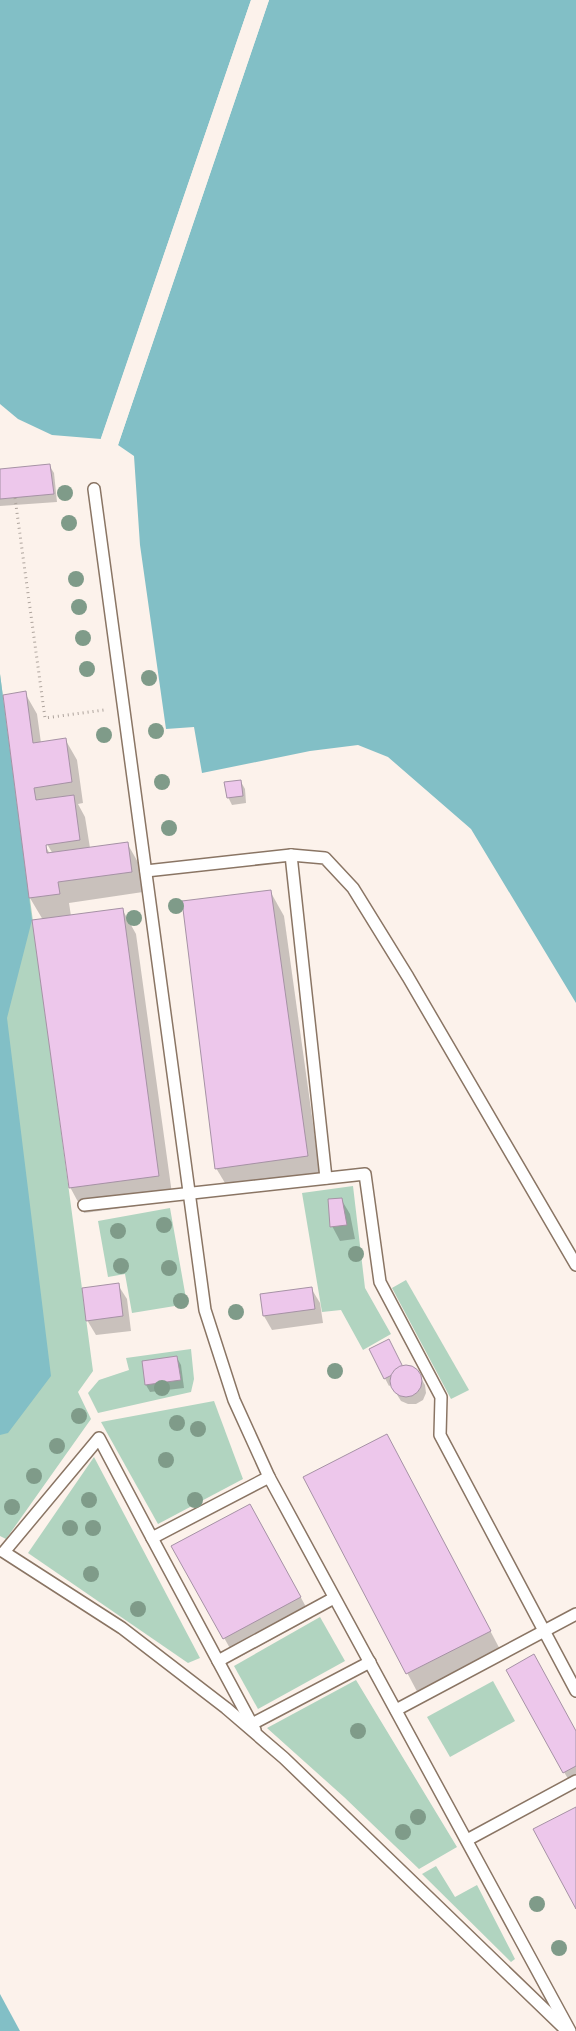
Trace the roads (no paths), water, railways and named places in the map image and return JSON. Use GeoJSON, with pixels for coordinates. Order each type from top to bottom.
{"type":"FeatureCollection","features":[{"type":"Feature","properties":{"kind":"lane"},"geometry":{"type":"LineString","coordinates":[[94,488],[205,1310],[234,1400],[269,1476],[569,2031]]}},
{"type":"Feature","properties":{"kind":"lane"},"geometry":{"type":"LineString","coordinates":[[146,871],[291,855],[325,858],[353,888],[408,977],[576,1265]]}},
{"type":"Feature","properties":{"kind":"lane"},"geometry":{"type":"LineString","coordinates":[[291,855],[326,1178]]}},
{"type":"Feature","properties":{"kind":"lane"},"geometry":{"type":"LineString","coordinates":[[84,1205],[365,1174],[380,1282],[441,1397],[440,1435],[576,1691]]}},
{"type":"Feature","properties":{"kind":"lane"},"geometry":{"type":"LineString","coordinates":[[259,1737],[99,1438],[4,1552],[122,1628],[226,1708],[259,1737],[284,1758],[569,2031]]}},
{"type":"Feature","properties":{"kind":"lane"},"geometry":{"type":"LineString","coordinates":[[152,1538],[269,1476]]}},
{"type":"Feature","properties":{"kind":"lane"},"geometry":{"type":"LineString","coordinates":[[218,1661],[334,1598]]}},
{"type":"Feature","properties":{"kind":"lane"},"geometry":{"type":"LineString","coordinates":[[396,1710],[576,1614]]}},
{"type":"Feature","properties":{"kind":"lane"},"geometry":{"type":"LineString","coordinates":[[252,1724],[370,1662]]}},
{"type":"Feature","properties":{"kind":"lane"},"geometry":{"type":"LineString","coordinates":[[467,1840],[576,1781]]}},
{"type":"Feature","properties":{"kind":"water"},"geometry":{"type":"Polygon","coordinates":[[[0,0],[251,0],[101,439],[52,435],[18,419],[0,404],[0,0]]]}},
{"type":"Feature","properties":{"kind":"water"},"geometry":{"type":"Polygon","coordinates":[[[269,0],[576,0],[576,1003],[471,829],[388,757],[358,745],[310,751],[202,773],[194,727],[166,729],[140,545],[134,456],[118,445],[269,0]]]}},
{"type":"Feature","properties":{"kind":"water"},"geometry":{"type":"Polygon","coordinates":[[[0,674],[32,920],[7,1018],[51,1376],[8,1433],[0,1435],[0,674]]]}},
{"type":"Feature","properties":{"kind":"water"},"geometry":{"type":"Polygon","coordinates":[[[0,1994],[20,2031],[0,2031],[0,1994]]]}}]}
